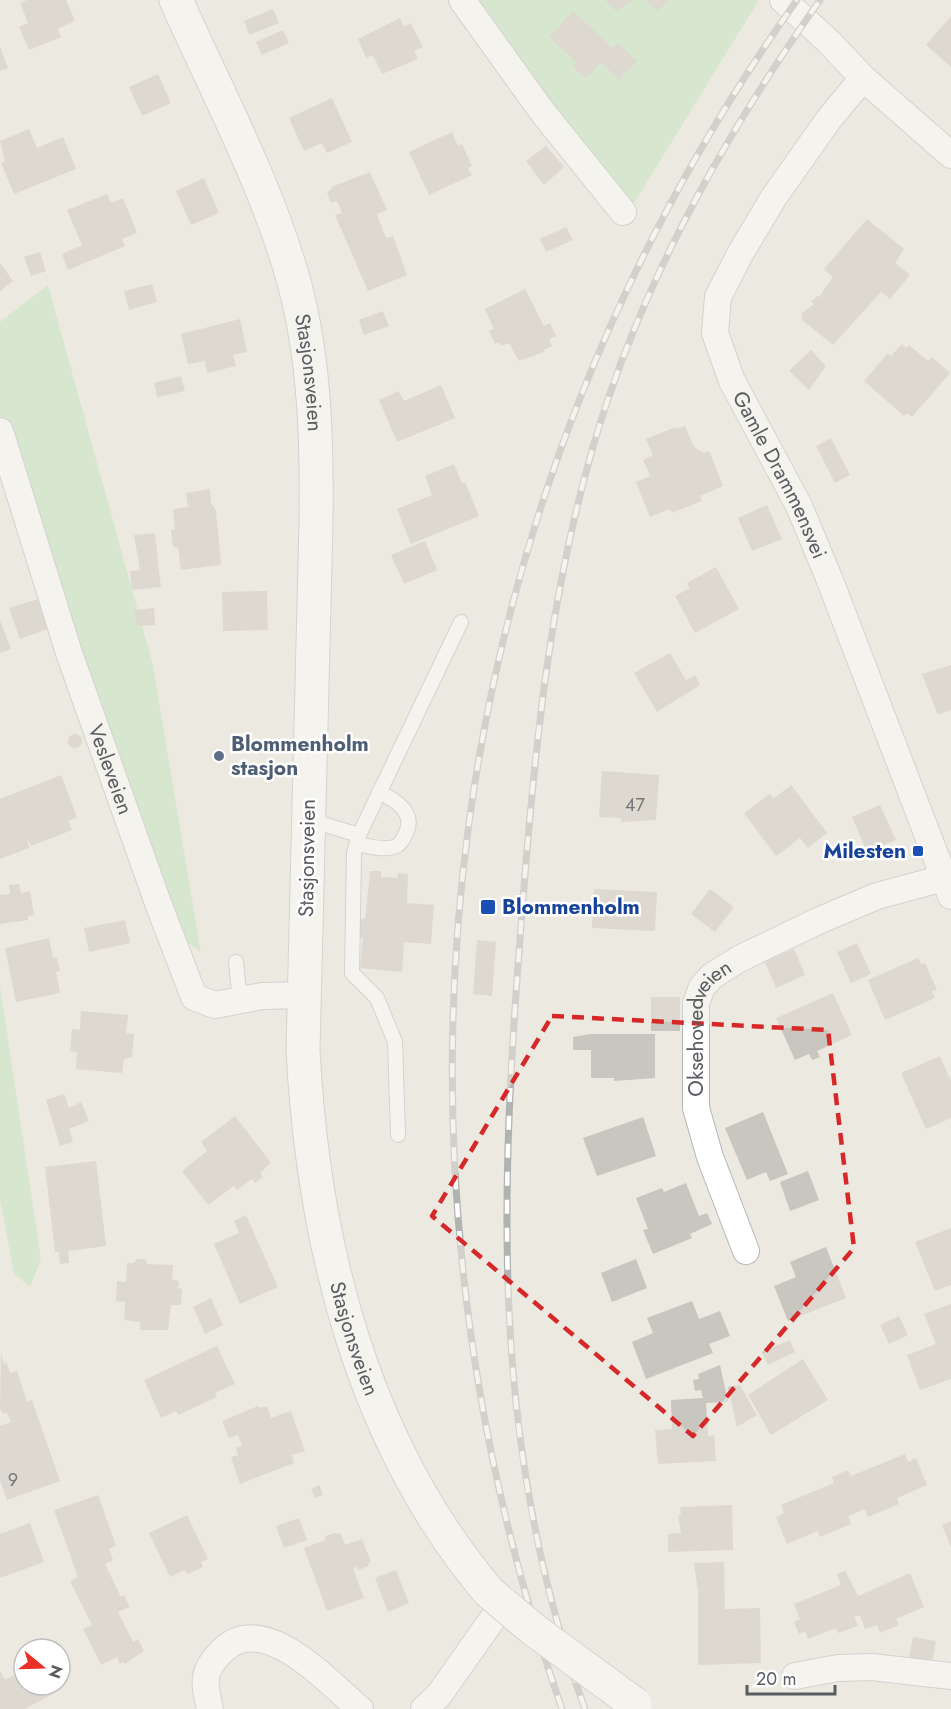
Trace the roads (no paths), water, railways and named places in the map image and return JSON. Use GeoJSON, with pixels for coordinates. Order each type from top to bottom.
{"type":"FeatureCollection","features":[{"type":"Feature","properties":{"kind":"main road","name":"Stasjonsveien"},"geometry":{"type":"LineString","coordinates":[[176,0],[280,240],[294,282],[310,366],[317,458],[303,1050],[312,1164],[331,1269],[346,1319],[377,1404],[413,1482],[451,1544],[496,1603],[638,1707]]}},
{"type":"Feature","properties":{"kind":"street"},"geometry":{"type":"LineString","coordinates":[[462,0],[544,114],[623,213]]}},
{"type":"Feature","properties":{"kind":"street"},"geometry":{"type":"LineString","coordinates":[[783,0],[863,78],[951,155]]}},
{"type":"Feature","properties":{"kind":"street","name":"Gamle Drammensvei"},"geometry":{"type":"LineString","coordinates":[[863,78],[829,119],[774,197],[740,254],[718,297],[715,333],[732,381],[798,506],[830,578],[945,871]]}},
{"type":"Feature","properties":{"kind":"street","name":"Vesleveien"},"geometry":{"type":"LineString","coordinates":[[0,430],[69,653],[194,997],[215,1005],[262,996],[304,994]]}},
{"type":"Feature","properties":{"kind":"street","name":"Oksehovedveien"},"geometry":{"type":"LineString","coordinates":[[746,1251],[710,1157],[696,1108],[696,1003],[702,987],[712,976],[739,959],[818,921],[945,871]]}},
{"type":"Feature","properties":{"kind":"street"},"geometry":{"type":"LineString","coordinates":[[424,1709],[439,1695],[496,1603]]}},
{"type":"Feature","properties":{"kind":"street"},"geometry":{"type":"LineString","coordinates":[[210,1709],[205,1686],[208,1665],[228,1646],[246,1639],[270,1642],[305,1660],[360,1709]]}},
{"type":"Feature","properties":{"kind":"street"},"geometry":{"type":"LineString","coordinates":[[795,1676],[838,1668],[872,1667],[951,1676]]}},
{"type":"Feature","properties":{"kind":"lane"},"geometry":{"type":"LineString","coordinates":[[398,1136],[395,1042],[377,998],[352,973],[358,839],[461,622]]}},
{"type":"Feature","properties":{"kind":"lane"},"geometry":{"type":"LineString","coordinates":[[307,820],[389,848],[398,845],[409,825],[406,811],[398,802],[379,792]]}},
{"type":"Feature","properties":{"kind":"lane"},"geometry":{"type":"LineString","coordinates":[[236,962],[240,1002]]}},
{"type":"Feature","properties":{"kind":"railway"},"geometry":{"type":"LineString","coordinates":[[562,1709],[499,1489],[463,1267],[452,1045],[469,825],[511,609],[580,398],[676,194],[797,0]]}},
{"type":"Feature","properties":{"kind":"railway"},"geometry":{"type":"LineString","coordinates":[[585,1709],[554,1610],[532,1511],[517,1413],[509,1315],[507,1217],[514,1016],[540,719],[559,591],[572,527],[607,402],[627,348],[673,244],[699,194],[756,95],[820,0]]}},
{"type":"Feature","properties":{"kind":"place","name":"Blommenholm stasjon"},"geometry":{"type":"Point","coordinates":[219,756]}},
{"type":"Feature","properties":{"kind":"place","name":"Milesten"},"geometry":{"type":"Point","coordinates":[918,851]}},
{"type":"Feature","properties":{"kind":"place","name":"Blommenholm"},"geometry":{"type":"Point","coordinates":[488,907]}}]}
